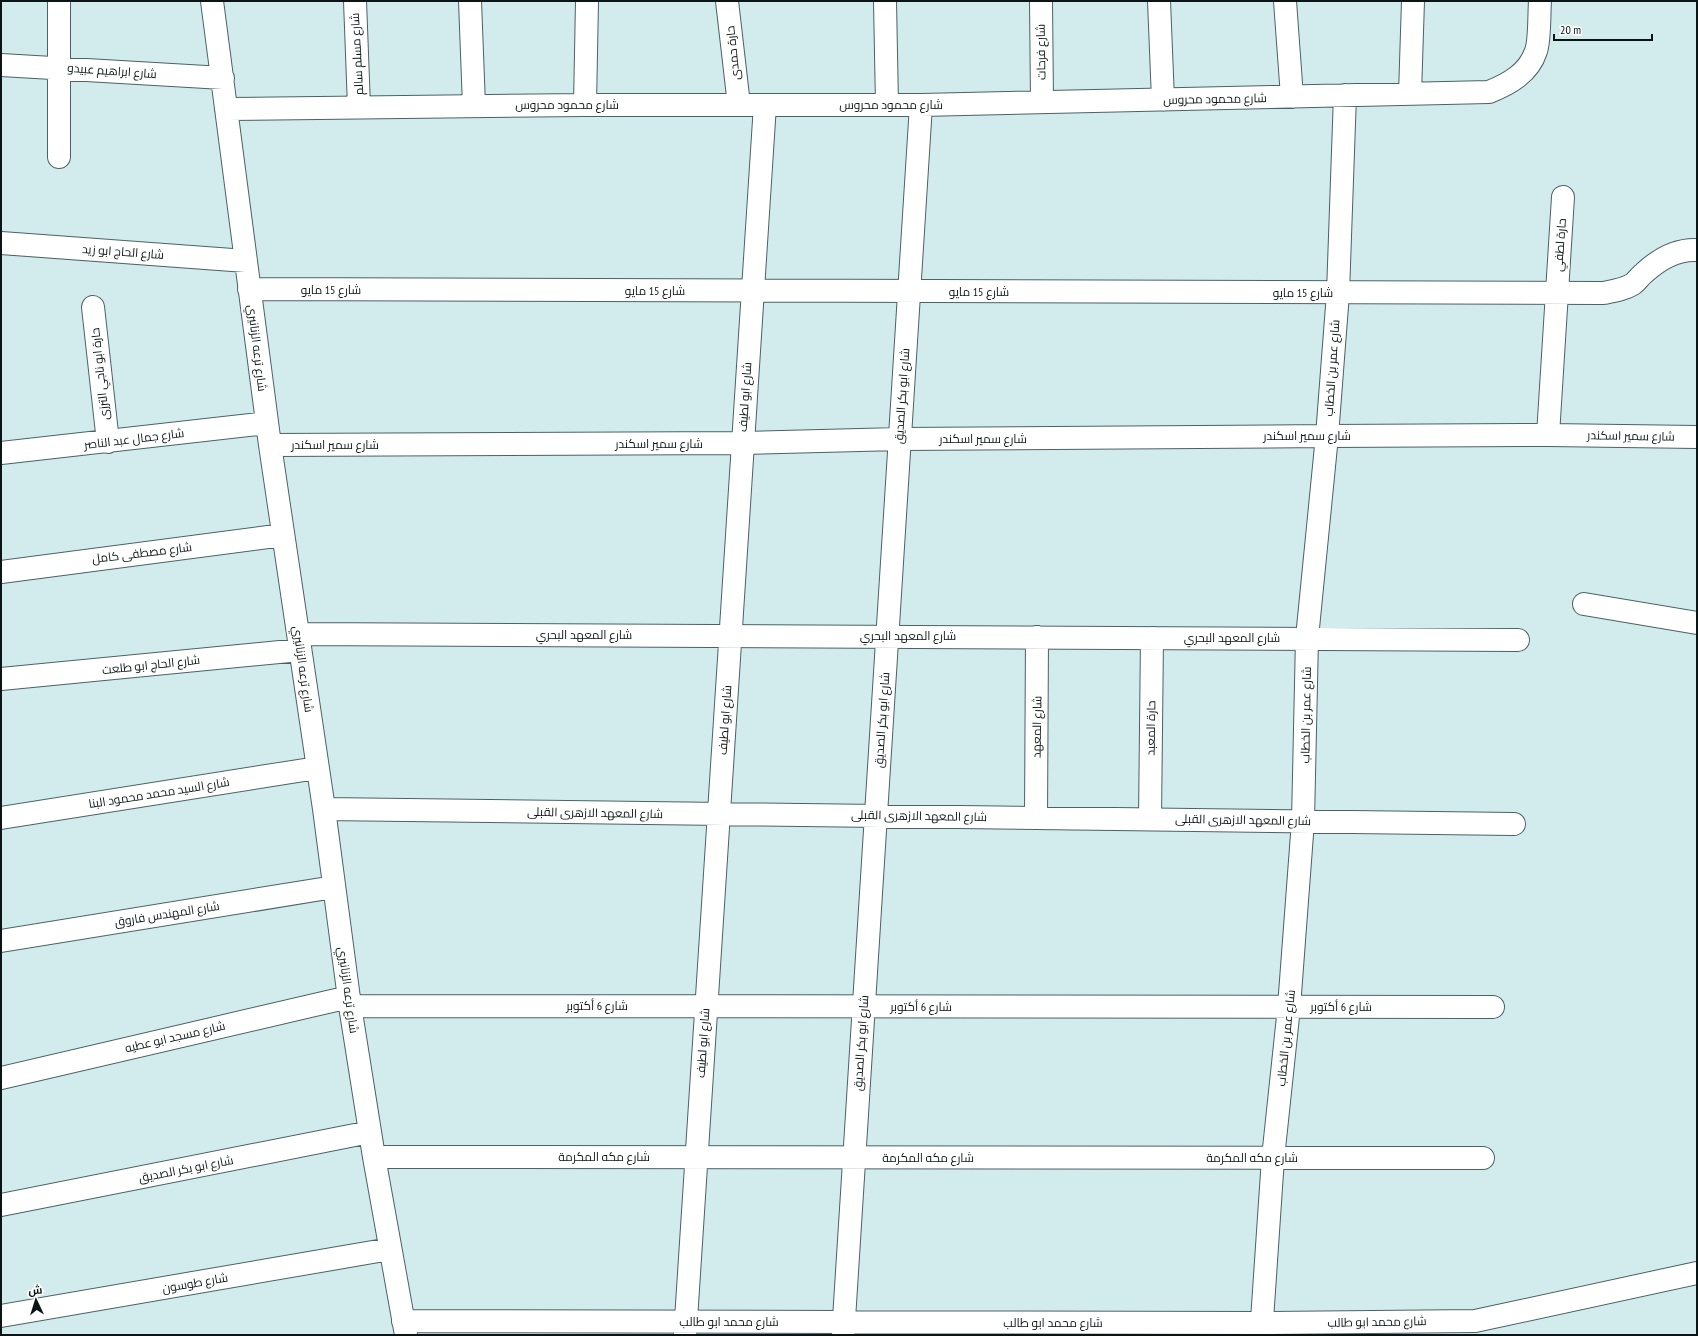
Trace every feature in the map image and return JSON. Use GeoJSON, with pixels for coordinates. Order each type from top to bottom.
{"type":"FeatureCollection","features":[{"type":"Feature","properties":{"kind":"street"},"geometry":{"type":"LineString","coordinates":[[59,1],[59,157]]}},
{"type":"Feature","properties":{"kind":"street","name":"شارع ترعه الزنانيري"},"geometry":{"type":"LineString","coordinates":[[212,1],[270,445],[324,809],[349,1001],[374,1157],[404,1328]]}},
{"type":"Feature","properties":{"kind":"street","name":"شارع مسلم سالم"},"geometry":{"type":"LineString","coordinates":[[355,1],[359,107]]}},
{"type":"Feature","properties":{"kind":"street"},"geometry":{"type":"LineString","coordinates":[[470,1],[474,106]]}},
{"type":"Feature","properties":{"kind":"street"},"geometry":{"type":"LineString","coordinates":[[585,105],[587,1]]}},
{"type":"Feature","properties":{"kind":"street","name":"حارة حمدى"},"geometry":{"type":"LineString","coordinates":[[728,1],[739,105]]}},
{"type":"Feature","properties":{"kind":"street"},"geometry":{"type":"LineString","coordinates":[[885,1],[887,105]]}},
{"type":"Feature","properties":{"kind":"street","name":"شارع فرحات"},"geometry":{"type":"LineString","coordinates":[[1041,1],[1042,102]]}},
{"type":"Feature","properties":{"kind":"street"},"geometry":{"type":"LineString","coordinates":[[1159,1],[1163,100]]}},
{"type":"Feature","properties":{"kind":"street"},"geometry":{"type":"LineString","coordinates":[[1285,1],[1292,97]]}},
{"type":"Feature","properties":{"kind":"street"},"geometry":{"type":"LineString","coordinates":[[1410,94],[1413,1]]}},
{"type":"Feature","properties":{"kind":"street","name":"شارع محمود محروس"},"geometry":{"type":"LineString","coordinates":[[226,109],[585,105],[921,105],[1489,92],[1507,85],[1525,70],[1537,50],[1540,1]]}},
{"type":"Feature","properties":{"kind":"street","name":"شارع ابراهيم عبيدو"},"geometry":{"type":"LineString","coordinates":[[1,64],[223,78]]}},
{"type":"Feature","properties":{"kind":"street","name":"شارع عمر بن الخطاب"},"geometry":{"type":"LineString","coordinates":[[1262,1329],[1273,1158],[1289,1007],[1303,821],[1307,638],[1327,436],[1338,293],[1345,95]]}},
{"type":"Feature","properties":{"kind":"street","name":"شارع ابو لطيف"},"geometry":{"type":"LineString","coordinates":[[685,1328],[765,105]]}},
{"type":"Feature","properties":{"kind":"street","name":"شارع ابو بكر الصديق"},"geometry":{"type":"LineString","coordinates":[[843,1329],[921,105]]}},
{"type":"Feature","properties":{"kind":"street","name":"حارة لطفي"},"geometry":{"type":"LineString","coordinates":[[1548,435],[1563,197]]}},
{"type":"Feature","properties":{"kind":"street","name":"شارع الحاج ابو زيد"},"geometry":{"type":"LineString","coordinates":[[1,244],[246,261]]}},
{"type":"Feature","properties":{"kind":"street","name":"شارع 15 مايو"},"geometry":{"type":"LineString","coordinates":[[249,289],[1556,294],[1619,290],[1633,283],[1658,262],[1673,254],[1697,250]]}},
{"type":"Feature","properties":{"kind":"street","name":"حارة ابو ناجي الترزى"},"geometry":{"type":"LineString","coordinates":[[93,307],[108,442]]}},
{"type":"Feature","properties":{"kind":"street","name":"شارع جمال عبد الناصر"},"geometry":{"type":"LineString","coordinates":[[1,453],[267,423]]}},
{"type":"Feature","properties":{"kind":"street","name":"شارع سمير اسكندر"},"geometry":{"type":"LineString","coordinates":[[270,445],[742,443],[1327,436],[1548,435],[1697,437]]}},
{"type":"Feature","properties":{"kind":"street","name":"شارع مصطفى كامل"},"geometry":{"type":"LineString","coordinates":[[1,572],[283,535]]}},
{"type":"Feature","properties":{"kind":"street"},"geometry":{"type":"LineString","coordinates":[[1584,604],[1697,623]]}},
{"type":"Feature","properties":{"kind":"street","name":"شارع المعهد البحري"},"geometry":{"type":"LineString","coordinates":[[299,642],[730,636],[1518,640]]}},
{"type":"Feature","properties":{"kind":"street","name":"شارع المعهد"},"geometry":{"type":"LineString","coordinates":[[1036,818],[1037,637]]}},
{"type":"Feature","properties":{"kind":"street","name":"حارة المعبد"},"geometry":{"type":"LineString","coordinates":[[1150,819],[1152,638]]}},
{"type":"Feature","properties":{"kind":"street","name":"شارع الحاج ابو طلعت"},"geometry":{"type":"LineString","coordinates":[[1,679],[299,642]]}},
{"type":"Feature","properties":{"kind":"street","name":"شارع السيد محمد محمود البنا"},"geometry":{"type":"LineString","coordinates":[[1,818],[317,768]]}},
{"type":"Feature","properties":{"kind":"street","name":"شارع المعهد الازهرى القبلى"},"geometry":{"type":"LineString","coordinates":[[324,809],[1514,824]]}},
{"type":"Feature","properties":{"kind":"street","name":"شارع المهندس فاروق"},"geometry":{"type":"LineString","coordinates":[[1,941],[334,886]]}},
{"type":"Feature","properties":{"kind":"street","name":"شارع 6 أكتوبر"},"geometry":{"type":"LineString","coordinates":[[349,1001],[706,1007],[1493,1007]]}},
{"type":"Feature","properties":{"kind":"street","name":"شارع مسجد ابو عطيه"},"geometry":{"type":"LineString","coordinates":[[1,1078],[349,1001]]}},
{"type":"Feature","properties":{"kind":"street","name":"شارع ابو بكر الصديق"},"geometry":{"type":"LineString","coordinates":[[1,1205],[370,1132]]}},
{"type":"Feature","properties":{"kind":"street","name":"شارع مكه المكرمة"},"geometry":{"type":"LineString","coordinates":[[374,1157],[1483,1158]]}},
{"type":"Feature","properties":{"kind":"street","name":"شارع طوسون"},"geometry":{"type":"LineString","coordinates":[[1,1316],[390,1249]]}},
{"type":"Feature","properties":{"kind":"street","name":"شارع محمد ابو طالب"},"geometry":{"type":"LineString","coordinates":[[404,1328],[1474,1328],[1697,1273]]}}]}
